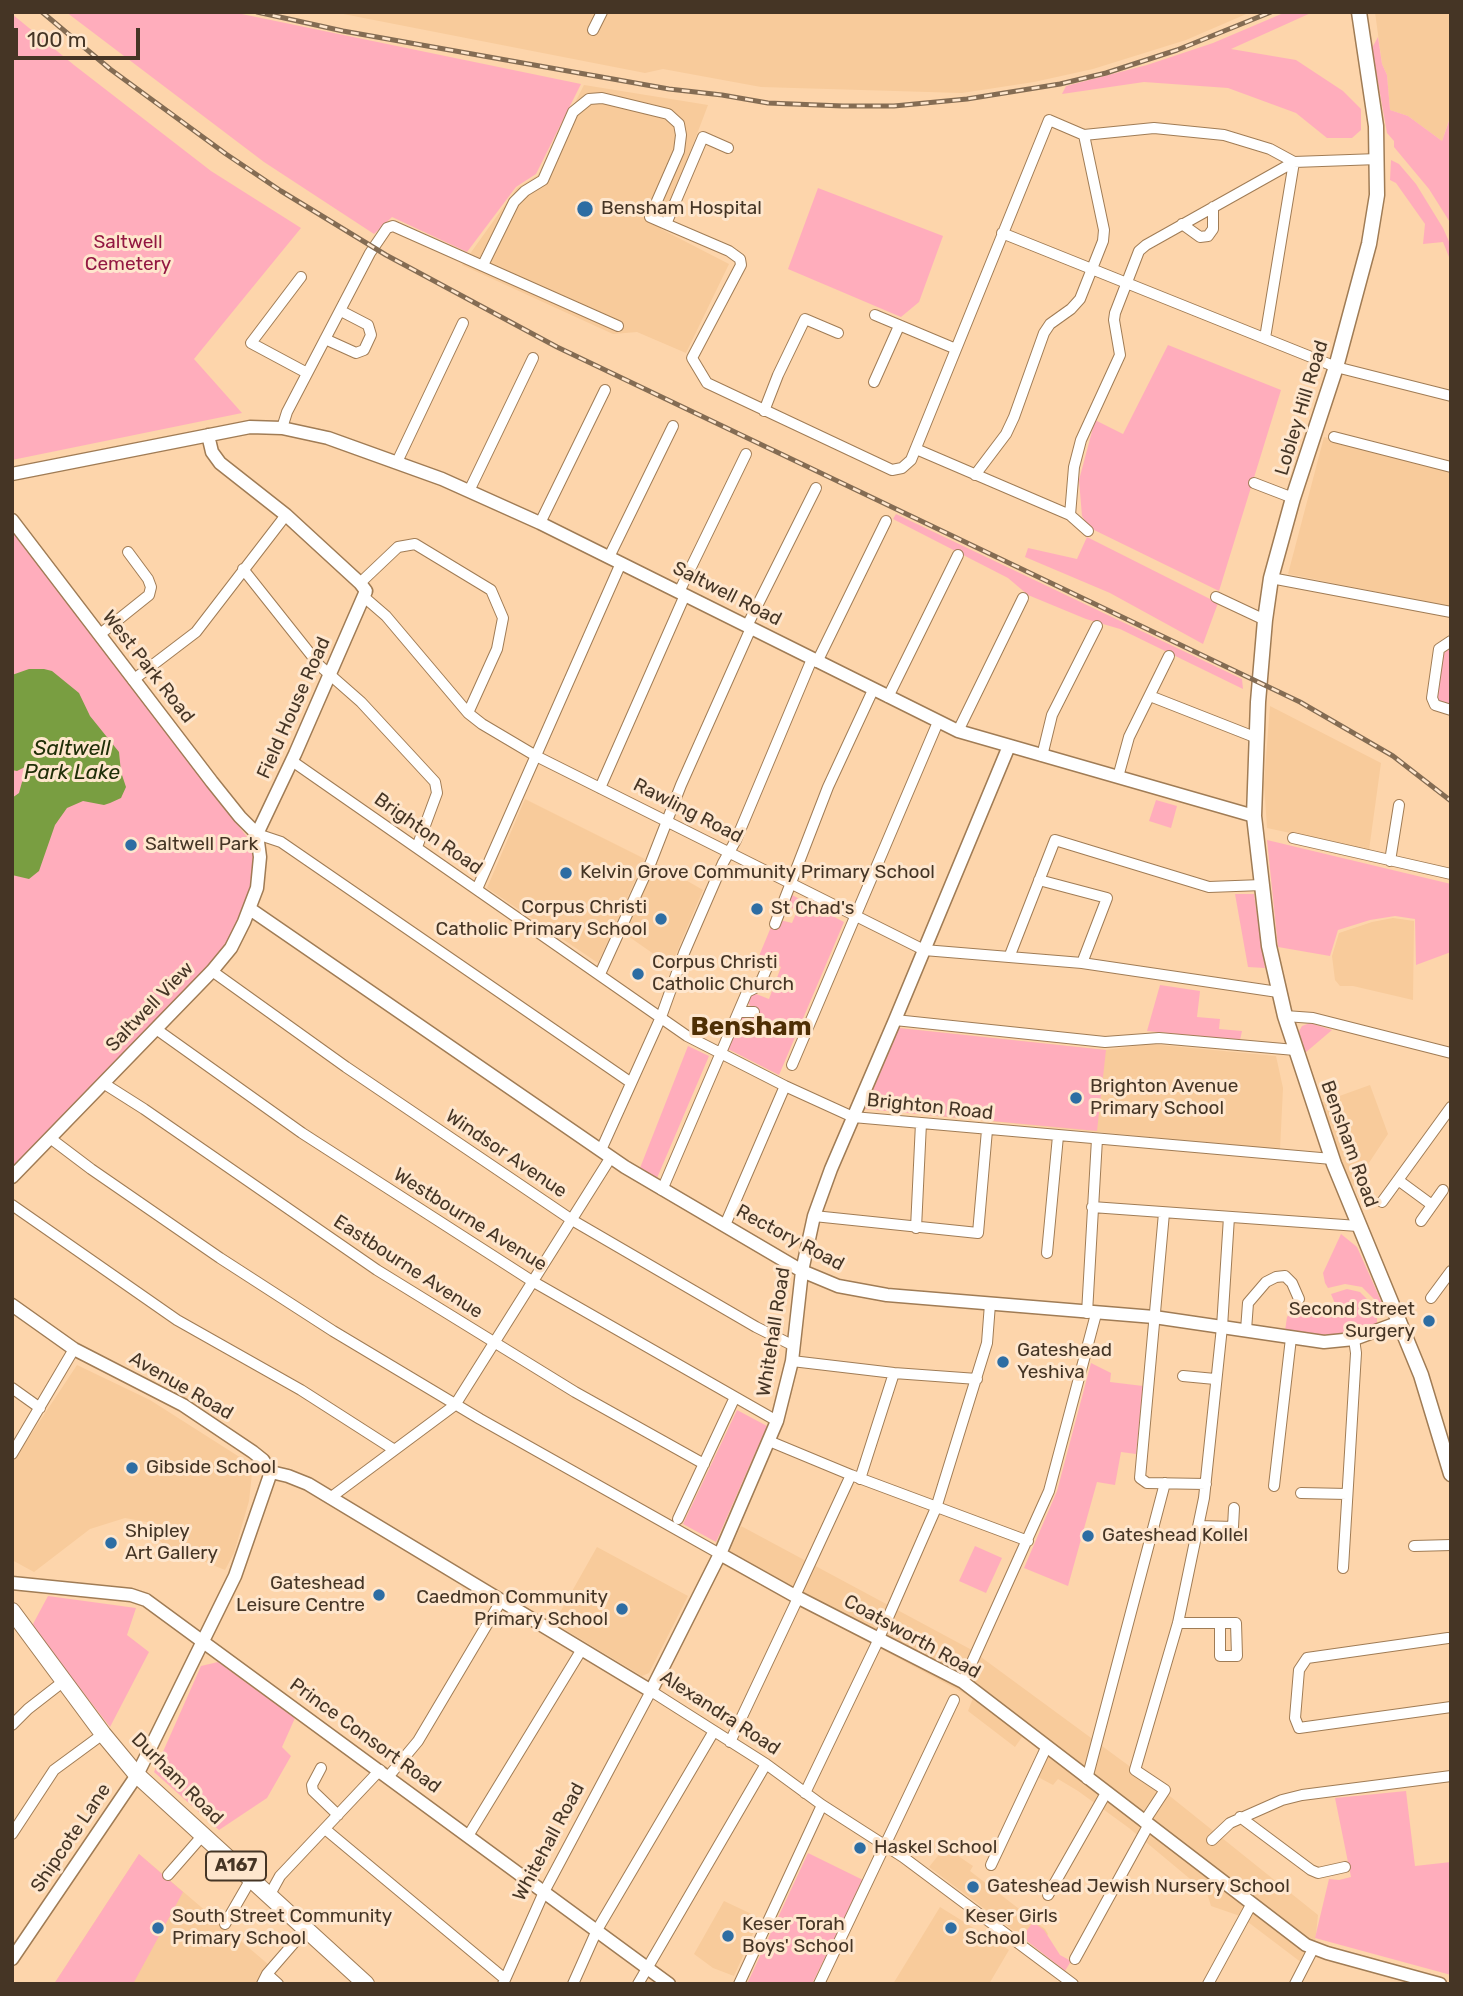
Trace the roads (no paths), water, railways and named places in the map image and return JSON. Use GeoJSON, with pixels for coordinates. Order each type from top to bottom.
{"type":"FeatureCollection","features":[{"type":"Feature","properties":{"kind":"main road","name":"Lobley Hill Road"},"geometry":{"type":"LineString","coordinates":[[1254,816],[1265,620],[1271,578],[1293,498],[1336,367],[1369,244],[1377,195],[1375,116],[1360,12]]}},
{"type":"Feature","properties":{"kind":"main road","name":"Bensham Road"},"geometry":{"type":"LineString","coordinates":[[1254,816],[1278,992],[1295,1050],[1332,1159],[1421,1375],[1451,1474]]}},
{"type":"Feature","properties":{"kind":"main road","name":"Durham Road"},"geometry":{"type":"LineString","coordinates":[[12,1611],[103,1734],[137,1774],[366,1984]]}},
{"type":"Feature","properties":{"kind":"street"},"geometry":{"type":"LineString","coordinates":[[593,30],[602,12]]}},
{"type":"Feature","properties":{"kind":"street"},"geometry":{"type":"LineString","coordinates":[[483,265],[514,202],[525,191],[543,180],[573,112],[582,103],[589,99],[602,99],[668,114],[679,124],[679,151],[650,217],[729,251],[740,259],[741,265],[692,358],[708,383],[886,468],[898,469],[906,466],[916,449],[1049,120],[1084,135],[1154,128],[1224,135],[1270,149],[1294,162]]}},
{"type":"Feature","properties":{"kind":"street"},"geometry":{"type":"LineString","coordinates":[[975,475],[1006,434],[1044,333],[1056,318],[1076,305],[1103,241],[1104,230],[1084,135]]}},
{"type":"Feature","properties":{"kind":"street"},"geometry":{"type":"LineString","coordinates":[[666,224],[703,137],[728,148]]}},
{"type":"Feature","properties":{"kind":"street"},"geometry":{"type":"LineString","coordinates":[[1070,515],[1074,467],[1081,440],[1120,355],[1114,320],[1126,282],[1142,247],[1294,162],[1378,159]]}},
{"type":"Feature","properties":{"kind":"street"},"geometry":{"type":"LineString","coordinates":[[1265,338],[1294,162]]}},
{"type":"Feature","properties":{"kind":"street"},"geometry":{"type":"LineString","coordinates":[[1182,225],[1200,237],[1209,236],[1213,229],[1213,206]]}},
{"type":"Feature","properties":{"kind":"street"},"geometry":{"type":"LineString","coordinates":[[282,428],[287,412],[370,253],[387,228],[393,226],[618,326]]}},
{"type":"Feature","properties":{"kind":"street"},"geometry":{"type":"LineString","coordinates":[[1002,233],[1336,367],[1451,396]]}},
{"type":"Feature","properties":{"kind":"street"},"geometry":{"type":"LineString","coordinates":[[301,277],[251,343],[307,373]]}},
{"type":"Feature","properties":{"kind":"street"},"geometry":{"type":"LineString","coordinates":[[325,339],[356,353],[364,350],[371,335],[368,325],[341,311]]}},
{"type":"Feature","properties":{"kind":"street"},"geometry":{"type":"LineString","coordinates":[[875,314],[956,349]]}},
{"type":"Feature","properties":{"kind":"street"},"geometry":{"type":"LineString","coordinates":[[764,411],[805,319],[838,333]]}},
{"type":"Feature","properties":{"kind":"street"},"geometry":{"type":"LineString","coordinates":[[397,461],[463,323]]}},
{"type":"Feature","properties":{"kind":"street"},"geometry":{"type":"LineString","coordinates":[[874,382],[899,326]]}},
{"type":"Feature","properties":{"kind":"street"},"geometry":{"type":"LineString","coordinates":[[468,491],[533,358]]}},
{"type":"Feature","properties":{"kind":"street"},"geometry":{"type":"LineString","coordinates":[[540,523],[605,390]]}},
{"type":"Feature","properties":{"kind":"street"},"geometry":{"type":"LineString","coordinates":[[609,557],[673,426]]}},
{"type":"Feature","properties":{"kind":"street","name":"Saltwell Road"},"geometry":{"type":"LineString","coordinates":[[12,474],[250,427],[282,428],[328,438],[397,461],[540,523],[958,731],[1254,816]]}},
{"type":"Feature","properties":{"kind":"street"},"geometry":{"type":"LineString","coordinates":[[208,435],[212,452],[219,463],[286,515],[360,583],[366,591],[364,597]]}},
{"type":"Feature","properties":{"kind":"street"},"geometry":{"type":"LineString","coordinates":[[1334,437],[1451,467]]}},
{"type":"Feature","properties":{"kind":"street"},"geometry":{"type":"LineString","coordinates":[[916,449],[1070,515],[1088,531]]}},
{"type":"Feature","properties":{"kind":"street"},"geometry":{"type":"LineString","coordinates":[[600,789],[682,594],[746,454]]}},
{"type":"Feature","properties":{"kind":"street"},"geometry":{"type":"LineString","coordinates":[[1254,483],[1293,498]]}},
{"type":"Feature","properties":{"kind":"street"},"geometry":{"type":"LineString","coordinates":[[600,974],[651,862],[749,627],[816,488]]}},
{"type":"Feature","properties":{"kind":"street"},"geometry":{"type":"LineString","coordinates":[[133,680],[196,632],[286,515]]}},
{"type":"Feature","properties":{"kind":"street","name":"West Park Road"},"geometry":{"type":"LineString","coordinates":[[12,520],[133,680],[240,817],[257,834]]}},
{"type":"Feature","properties":{"kind":"street"},"geometry":{"type":"LineString","coordinates":[[330,1498],[455,1405],[572,1220],[606,1154],[630,1082],[661,1017],[684,953],[728,853],[815,660],[886,521]]}},
{"type":"Feature","properties":{"kind":"street"},"geometry":{"type":"LineString","coordinates":[[360,583],[398,547],[415,544],[491,590],[503,618],[497,649],[468,713]]}},
{"type":"Feature","properties":{"kind":"street"},"geometry":{"type":"LineString","coordinates":[[99,635],[149,595],[151,587],[148,579],[128,552]]}},
{"type":"Feature","properties":{"kind":"street"},"geometry":{"type":"LineString","coordinates":[[888,697],[958,555]]}},
{"type":"Feature","properties":{"kind":"street"},"geometry":{"type":"LineString","coordinates":[[477,889],[621,563]]}},
{"type":"Feature","properties":{"kind":"street"},"geometry":{"type":"LineString","coordinates":[[243,569],[320,666],[361,702],[435,782],[437,793],[417,847]]}},
{"type":"Feature","properties":{"kind":"street"},"geometry":{"type":"LineString","coordinates":[[1271,578],[1451,612]]}},
{"type":"Feature","properties":{"kind":"street","name":"Rawling Road"},"geometry":{"type":"LineString","coordinates":[[364,597],[386,616],[468,713],[536,756],[728,853],[791,881],[924,950],[1082,963],[1278,992]]}},
{"type":"Feature","properties":{"kind":"street","name":"Field House Road"},"geometry":{"type":"LineString","coordinates":[[257,834],[364,597]]}},
{"type":"Feature","properties":{"kind":"street"},"geometry":{"type":"LineString","coordinates":[[1216,597],[1265,620]]}},
{"type":"Feature","properties":{"kind":"street"},"geometry":{"type":"LineString","coordinates":[[958,731],[1023,598]]}},
{"type":"Feature","properties":{"kind":"street"},"geometry":{"type":"LineString","coordinates":[[1042,756],[1052,715],[1097,626]]}},
{"type":"Feature","properties":{"kind":"street"},"geometry":{"type":"LineString","coordinates":[[1451,641],[1439,649],[1432,698],[1435,705],[1451,710]]}},
{"type":"Feature","properties":{"kind":"street"},"geometry":{"type":"LineString","coordinates":[[1118,777],[1129,737],[1169,656]]}},
{"type":"Feature","properties":{"kind":"street"},"geometry":{"type":"LineString","coordinates":[[775,924],[833,775],[873,690]]}},
{"type":"Feature","properties":{"kind":"street"},"geometry":{"type":"LineString","coordinates":[[1150,696],[1257,738]]}},
{"type":"Feature","properties":{"kind":"street"},"geometry":{"type":"LineString","coordinates":[[792,1065],[938,722]]}},
{"type":"Feature","properties":{"kind":"street","name":"Whitehall Road"},"geometry":{"type":"LineString","coordinates":[[504,1982],[544,1892],[720,1554],[769,1441],[777,1421],[792,1361],[802,1271],[814,1216],[1009,746]]}},
{"type":"Feature","properties":{"kind":"street","name":"Brighton Road"},"geometry":{"type":"LineString","coordinates":[[292,761],[687,1036],[853,1117],[1332,1159]]}},
{"type":"Feature","properties":{"kind":"street"},"geometry":{"type":"LineString","coordinates":[[1391,861],[1399,805]]}},
{"type":"Feature","properties":{"kind":"street"},"geometry":{"type":"LineString","coordinates":[[257,834],[281,842],[630,1082]]}},
{"type":"Feature","properties":{"kind":"street","name":"Saltwell View"},"geometry":{"type":"LineString","coordinates":[[12,1177],[212,971],[231,948],[250,909],[260,868],[257,834]]}},
{"type":"Feature","properties":{"kind":"street"},"geometry":{"type":"LineString","coordinates":[[1293,838],[1451,874]]}},
{"type":"Feature","properties":{"kind":"street"},"geometry":{"type":"LineString","coordinates":[[1010,955],[1055,841],[1209,887],[1262,885]]}},
{"type":"Feature","properties":{"kind":"street"},"geometry":{"type":"LineString","coordinates":[[1039,880],[1107,898],[1082,963]]}},
{"type":"Feature","properties":{"kind":"street","name":"Rectory Road"},"geometry":{"type":"LineString","coordinates":[[250,909],[606,1154],[802,1271],[838,1286],[990,1304],[1154,1317],[1324,1342],[1354,1339],[1400,1322]]}},
{"type":"Feature","properties":{"kind":"street"},"geometry":{"type":"LineString","coordinates":[[780,912],[792,916]]}},
{"type":"Feature","properties":{"kind":"street"},"geometry":{"type":"LineString","coordinates":[[662,1189],[747,992],[759,986],[769,963]]}},
{"type":"Feature","properties":{"kind":"street","name":"Windsor Avenue"},"geometry":{"type":"LineString","coordinates":[[212,971],[346,1067],[572,1220],[756,1327],[794,1346]]}},
{"type":"Feature","properties":{"kind":"street"},"geometry":{"type":"LineString","coordinates":[[739,1012],[754,1012]]}},
{"type":"Feature","properties":{"kind":"street"},"geometry":{"type":"LineString","coordinates":[[1285,1016],[1313,1017],[1451,1053]]}},
{"type":"Feature","properties":{"kind":"street"},"geometry":{"type":"LineString","coordinates":[[895,1020],[1105,1042],[1160,1038],[1295,1050]]}},
{"type":"Feature","properties":{"kind":"street","name":"Westbourne Avenue"},"geometry":{"type":"LineString","coordinates":[[156,1029],[302,1133],[532,1281],[777,1421]]}},
{"type":"Feature","properties":{"kind":"street","name":"Eastbourne Avenue"},"geometry":{"type":"LineString","coordinates":[[103,1083],[377,1270],[575,1392],[704,1464]]}},
{"type":"Feature","properties":{"kind":"street"},"geometry":{"type":"LineString","coordinates":[[725,1225],[785,1086]]}},
{"type":"Feature","properties":{"kind":"street"},"geometry":{"type":"LineString","coordinates":[[1382,1202],[1450,1109]]}},
{"type":"Feature","properties":{"kind":"street"},"geometry":{"type":"LineString","coordinates":[[916,1228],[921,1123]]}},
{"type":"Feature","properties":{"kind":"street"},"geometry":{"type":"LineString","coordinates":[[814,1216],[978,1233],[987,1130]]}},
{"type":"Feature","properties":{"kind":"street"},"geometry":{"type":"LineString","coordinates":[[1047,1253],[1058,1136]]}},
{"type":"Feature","properties":{"kind":"street","name":"Coatsworth Road"},"geometry":{"type":"LineString","coordinates":[[50,1138],[91,1170],[220,1258],[455,1405],[797,1597],[963,1682],[1251,1905],[1313,1949],[1440,1984]]}},
{"type":"Feature","properties":{"kind":"street"},"geometry":{"type":"LineString","coordinates":[[963,1682],[1049,1491],[1092,1313],[1092,1207],[1097,1139]]}},
{"type":"Feature","properties":{"kind":"street"},"geometry":{"type":"LineString","coordinates":[[1398,1180],[1432,1205]]}},
{"type":"Feature","properties":{"kind":"street"},"geometry":{"type":"LineString","coordinates":[[1421,1221],[1443,1190]]}},
{"type":"Feature","properties":{"kind":"street"},"geometry":{"type":"LineString","coordinates":[[12,1205],[177,1320],[301,1390],[393,1450]]}},
{"type":"Feature","properties":{"kind":"street"},"geometry":{"type":"LineString","coordinates":[[1092,1207],[1359,1226]]}},
{"type":"Feature","properties":{"kind":"street"},"geometry":{"type":"LineString","coordinates":[[1164,1213],[1140,1474],[1143,1482],[1206,1484]]}},
{"type":"Feature","properties":{"kind":"street"},"geometry":{"type":"LineString","coordinates":[[1075,1959],[1165,1790],[1135,1770],[1178,1623],[1199,1526],[1206,1484],[1222,1327],[1229,1217]]}},
{"type":"Feature","properties":{"kind":"street"},"geometry":{"type":"LineString","coordinates":[[1431,1298],[1451,1272]]}},
{"type":"Feature","properties":{"kind":"street"},"geometry":{"type":"LineString","coordinates":[[1245,1330],[1248,1303],[1266,1282],[1285,1276],[1300,1299]]}},
{"type":"Feature","properties":{"kind":"street"},"geometry":{"type":"LineString","coordinates":[[805,1793],[936,1508],[977,1379],[986,1343],[990,1304]]}},
{"type":"Feature","properties":{"kind":"street","name":"Avenue Road"},"geometry":{"type":"LineString","coordinates":[[12,1305],[74,1349],[183,1405],[253,1452],[271,1472],[288,1476],[330,1498]]}},
{"type":"Feature","properties":{"kind":"street"},"geometry":{"type":"LineString","coordinates":[[1274,1486],[1291,1338]]}},
{"type":"Feature","properties":{"kind":"street"},"geometry":{"type":"LineString","coordinates":[[1343,1568],[1356,1353],[1354,1339]]}},
{"type":"Feature","properties":{"kind":"street"},"geometry":{"type":"LineString","coordinates":[[12,1454],[74,1349]]}},
{"type":"Feature","properties":{"kind":"street"},"geometry":{"type":"LineString","coordinates":[[792,1361],[977,1379]]}},
{"type":"Feature","properties":{"kind":"street"},"geometry":{"type":"LineString","coordinates":[[730,1742],[856,1477],[894,1373]]}},
{"type":"Feature","properties":{"kind":"street"},"geometry":{"type":"LineString","coordinates":[[1184,1376],[1215,1379]]}},
{"type":"Feature","properties":{"kind":"street"},"geometry":{"type":"LineString","coordinates":[[12,1388],[40,1408]]}},
{"type":"Feature","properties":{"kind":"street"},"geometry":{"type":"LineString","coordinates":[[678,1519],[735,1397]]}},
{"type":"Feature","properties":{"kind":"street"},"geometry":{"type":"LineString","coordinates":[[769,1441],[936,1508],[1028,1541]]}},
{"type":"Feature","properties":{"kind":"street","name":"Shipcote Lane"},"geometry":{"type":"LineString","coordinates":[[12,1959],[137,1774],[235,1576],[271,1472]]}},
{"type":"Feature","properties":{"kind":"street"},"geometry":{"type":"LineString","coordinates":[[1087,1779],[1165,1483]]}},
{"type":"Feature","properties":{"kind":"street"},"geometry":{"type":"LineString","coordinates":[[1301,1493],[1347,1494]]}},
{"type":"Feature","properties":{"kind":"street","name":"Alexandra Road"},"geometry":{"type":"LineString","coordinates":[[330,1498],[651,1691],[766,1764],[822,1805],[885,1845],[1060,1980],[1073,1984]]}},
{"type":"Feature","properties":{"kind":"street"},"geometry":{"type":"LineString","coordinates":[[1199,1526],[1233,1527],[1234,1508]]}},
{"type":"Feature","properties":{"kind":"street"},"geometry":{"type":"LineString","coordinates":[[1414,1546],[1451,1545]]}},
{"type":"Feature","properties":{"kind":"street","name":"Prince Consort Road"},"geometry":{"type":"LineString","coordinates":[[12,1583],[131,1595],[146,1600],[669,1984]]}},
{"type":"Feature","properties":{"kind":"street"},"geometry":{"type":"LineString","coordinates":[[269,1896],[280,1876],[338,1815],[418,1741],[501,1601]]}},
{"type":"Feature","properties":{"kind":"street"},"geometry":{"type":"LineString","coordinates":[[1178,1623],[1220,1623]]}},
{"type":"Feature","properties":{"kind":"street"},"geometry":{"type":"LineString","coordinates":[[1448,1638],[1307,1658],[1299,1670],[1295,1718],[1299,1727],[1451,1707]]}},
{"type":"Feature","properties":{"kind":"street"},"geometry":{"type":"LineString","coordinates":[[468,1836],[582,1649]]}},
{"type":"Feature","properties":{"kind":"street"},"geometry":{"type":"LineString","coordinates":[[12,1725],[64,1681]]}},
{"type":"Feature","properties":{"kind":"street"},"geometry":{"type":"LineString","coordinates":[[819,1984],[954,1700]]}},
{"type":"Feature","properties":{"kind":"street"},"geometry":{"type":"LineString","coordinates":[[573,1984],[597,1930],[714,1731]]}},
{"type":"Feature","properties":{"kind":"street"},"geometry":{"type":"LineString","coordinates":[[12,1834],[54,1770],[103,1734]]}},
{"type":"Feature","properties":{"kind":"street"},"geometry":{"type":"LineString","coordinates":[[991,1865],[1046,1748]]}},
{"type":"Feature","properties":{"kind":"street"},"geometry":{"type":"LineString","coordinates":[[638,1984],[646,1966],[766,1764]]}},
{"type":"Feature","properties":{"kind":"street"},"geometry":{"type":"LineString","coordinates":[[321,1769],[312,1785],[313,1791],[338,1815]]}},
{"type":"Feature","properties":{"kind":"street"},"geometry":{"type":"LineString","coordinates":[[1212,1840],[1224,1827],[1240,1817],[1302,1795],[1451,1776]]}},
{"type":"Feature","properties":{"kind":"street"},"geometry":{"type":"LineString","coordinates":[[1048,1895],[1106,1793]]}},
{"type":"Feature","properties":{"kind":"street"},"geometry":{"type":"LineString","coordinates":[[739,1984],[822,1805]]}},
{"type":"Feature","properties":{"kind":"street"},"geometry":{"type":"LineString","coordinates":[[1240,1817],[1311,1870],[1318,1873],[1345,1867]]}},
{"type":"Feature","properties":{"kind":"street"},"geometry":{"type":"LineString","coordinates":[[325,1829],[504,1982]]}},
{"type":"Feature","properties":{"kind":"street"},"geometry":{"type":"LineString","coordinates":[[168,1875],[203,1835]]}},
{"type":"Feature","properties":{"kind":"street"},"geometry":{"type":"LineString","coordinates":[[225,1924],[251,1879]]}},
{"type":"Feature","properties":{"kind":"street"},"geometry":{"type":"LineString","coordinates":[[1208,1984],[1251,1905]]}},
{"type":"Feature","properties":{"kind":"street"},"geometry":{"type":"LineString","coordinates":[[278,1984],[265,1979],[306,1929]]}},
{"type":"Feature","properties":{"kind":"street"},"geometry":{"type":"LineString","coordinates":[[1296,1983],[1313,1949]]}},
{"type":"Feature","properties":{"kind":"water","name":"Saltwell Park Lake"},"geometry":{"type":"Polygon","coordinates":[[[29,669],[52,671],[79,693],[90,716],[119,752],[126,787],[121,798],[110,803],[104,805],[83,801],[67,808],[55,825],[39,871],[29,879],[12,875],[12,798],[19,793],[22,782],[31,774],[27,766],[17,771],[12,770],[12,675],[29,669]]]}},
{"type":"Feature","properties":{"kind":"railway"},"geometry":{"type":"LineString","coordinates":[[42,12],[110,69],[226,154],[386,255],[557,347],[1300,702],[1393,756],[1451,801]]}},
{"type":"Feature","properties":{"kind":"railway"},"geometry":{"type":"LineString","coordinates":[[257,12],[343,31],[669,89],[768,103],[843,106],[894,106],[967,99],[1060,84],[1106,73],[1177,50],[1271,12]]}},
{"type":"Feature","properties":{"kind":"place","name":"Bensham Hospital"},"geometry":{"type":"Point","coordinates":[585,209]}},
{"type":"Feature","properties":{"kind":"place","name":"Saltwell Park"},"geometry":{"type":"Point","coordinates":[131,845]}},
{"type":"Feature","properties":{"kind":"place","name":"Kelvin Grove Community Primary School"},"geometry":{"type":"Point","coordinates":[566,873]}},
{"type":"Feature","properties":{"kind":"place","name":"St Chad's"},"geometry":{"type":"Point","coordinates":[757,909]}},
{"type":"Feature","properties":{"kind":"place","name":"Corpus Christi Catholic Primary School"},"geometry":{"type":"Point","coordinates":[661,919]}},
{"type":"Feature","properties":{"kind":"place","name":"Corpus Christi Catholic Church"},"geometry":{"type":"Point","coordinates":[638,974]}},
{"type":"Feature","properties":{"kind":"place","name":"Brighton Avenue Primary School"},"geometry":{"type":"Point","coordinates":[1076,1098]}},
{"type":"Feature","properties":{"kind":"place","name":"Second Street Surgery"},"geometry":{"type":"Point","coordinates":[1429,1321]}},
{"type":"Feature","properties":{"kind":"place","name":"Gateshead Yeshiva"},"geometry":{"type":"Point","coordinates":[1003,1362]}},
{"type":"Feature","properties":{"kind":"place","name":"Gibside School"},"geometry":{"type":"Point","coordinates":[132,1468]}},
{"type":"Feature","properties":{"kind":"place","name":"Gateshead Kollel"},"geometry":{"type":"Point","coordinates":[1088,1536]}},
{"type":"Feature","properties":{"kind":"place","name":"Shipley Art Gallery"},"geometry":{"type":"Point","coordinates":[111,1543]}},
{"type":"Feature","properties":{"kind":"place","name":"Gateshead Leisure Centre"},"geometry":{"type":"Point","coordinates":[379,1595]}},
{"type":"Feature","properties":{"kind":"place","name":"Caedmon Community Primary School"},"geometry":{"type":"Point","coordinates":[622,1609]}},
{"type":"Feature","properties":{"kind":"place","name":"Haskel School"},"geometry":{"type":"Point","coordinates":[860,1848]}},
{"type":"Feature","properties":{"kind":"place","name":"Gateshead Jewish Nursery School"},"geometry":{"type":"Point","coordinates":[973,1887]}},
{"type":"Feature","properties":{"kind":"place","name":"South Street Community Primary School"},"geometry":{"type":"Point","coordinates":[158,1928]}},
{"type":"Feature","properties":{"kind":"place","name":"Keser Girls School"},"geometry":{"type":"Point","coordinates":[951,1928]}},
{"type":"Feature","properties":{"kind":"place","name":"Keser Torah Boys' School"},"geometry":{"type":"Point","coordinates":[728,1936]}},
{"type":"Feature","properties":{"kind":"district","name":"Bensham"},"geometry":{"type":"Point","coordinates":[751,1027]}},
{"type":"Feature","properties":{"kind":"park label","name":"Saltwell Cemetery"},"geometry":{"type":"Point","coordinates":[128,254]}}]}
